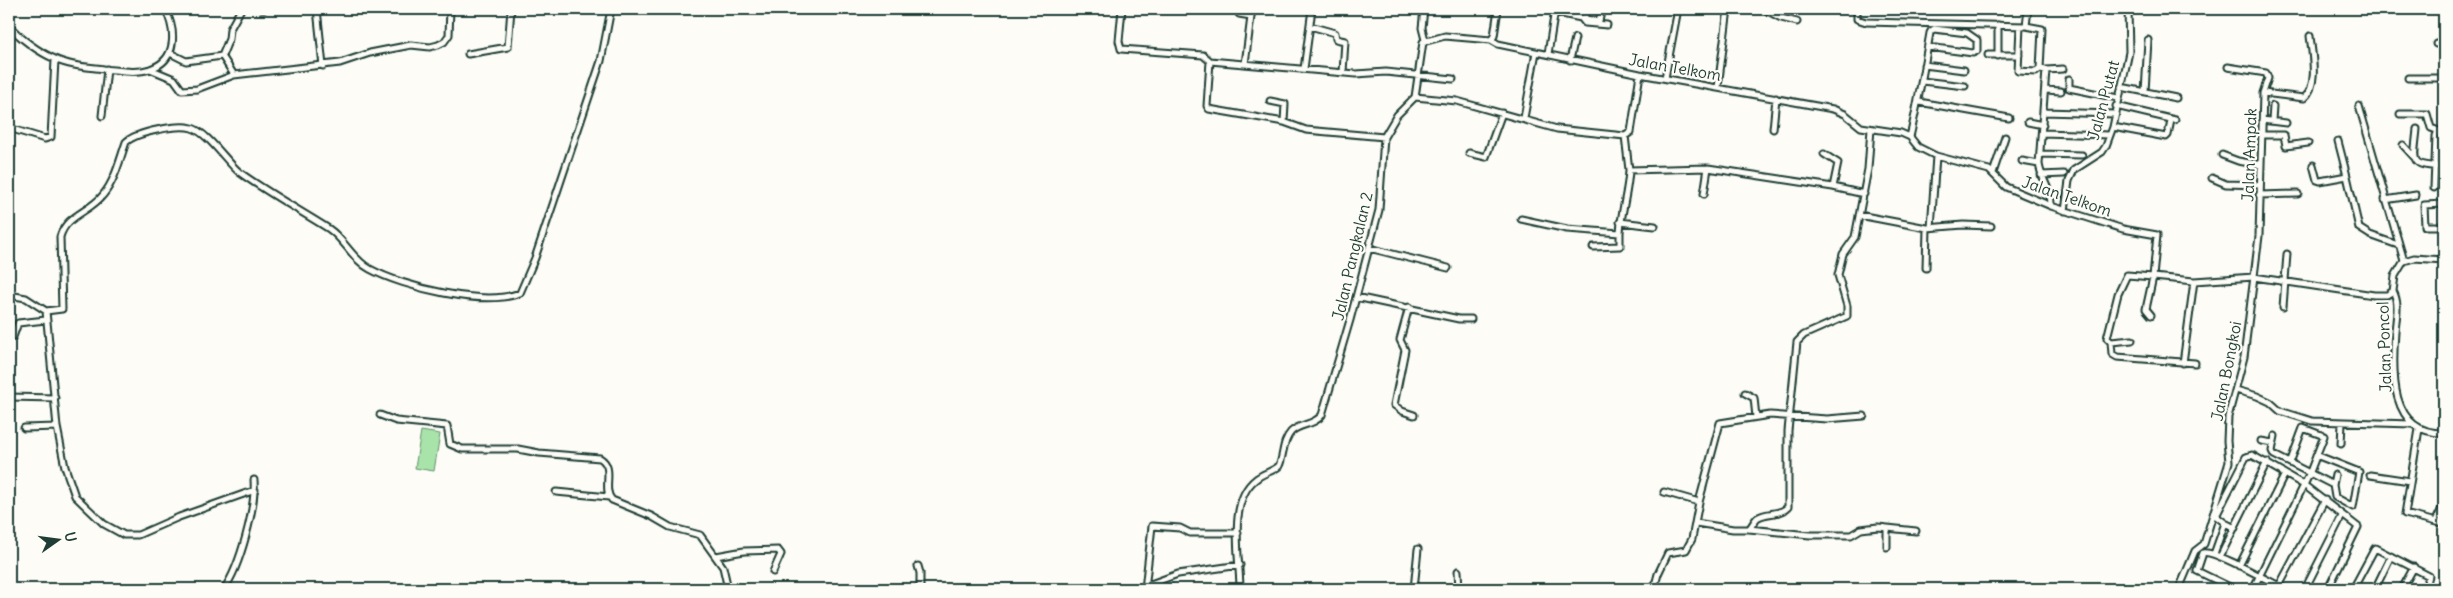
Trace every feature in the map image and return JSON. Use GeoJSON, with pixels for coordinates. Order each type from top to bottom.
{"type":"FeatureCollection","features":[{"type":"Feature","properties":{"kind":"street"},"geometry":{"type":"LineString","coordinates":[[9,25],[15,33],[55,60],[130,72],[150,70],[160,64],[170,54],[174,34],[165,9]]}},
{"type":"Feature","properties":{"kind":"street"},"geometry":{"type":"LineString","coordinates":[[222,56],[229,39],[230,28],[241,9]]}},
{"type":"Feature","properties":{"kind":"street"},"geometry":{"type":"LineString","coordinates":[[317,9],[323,66]]}},
{"type":"Feature","properties":{"kind":"street"},"geometry":{"type":"LineString","coordinates":[[150,70],[174,79],[182,90],[197,89],[234,75],[323,66],[350,61],[381,50],[411,45],[430,47],[444,42],[450,35],[450,9]]}},
{"type":"Feature","properties":{"kind":"street"},"geometry":{"type":"LineString","coordinates":[[468,54],[508,47],[511,9]]}},
{"type":"Feature","properties":{"kind":"street"},"geometry":{"type":"LineString","coordinates":[[9,295],[26,298],[46,311],[62,309],[60,237],[62,228],[69,220],[102,197],[109,187],[126,142],[140,133],[185,128],[198,132],[238,171],[332,231],[369,268],[408,284],[468,297],[507,297],[520,293],[535,258],[601,61],[611,9]]}},
{"type":"Feature","properties":{"kind":"street"},"geometry":{"type":"LineString","coordinates":[[1122,9],[1119,41],[1121,49],[1189,53],[1203,56],[1210,61],[1343,72],[1418,74],[1453,79]]}},
{"type":"Feature","properties":{"kind":"street"},"geometry":{"type":"LineString","coordinates":[[1245,64],[1252,9]]}},
{"type":"Feature","properties":{"kind":"street"},"geometry":{"type":"LineString","coordinates":[[1304,69],[1312,9]]}},
{"type":"Feature","properties":{"kind":"street"},"geometry":{"type":"LineString","coordinates":[[1424,9],[1422,28],[1424,40],[1415,97],[1457,101],[1524,118],[1557,129],[1625,136],[1630,132],[1640,74]]}},
{"type":"Feature","properties":{"kind":"street"},"geometry":{"type":"LineString","coordinates":[[1424,40],[1445,36],[1491,40],[1494,36],[1498,9]]}},
{"type":"Feature","properties":{"kind":"street"},"geometry":{"type":"LineString","coordinates":[[1585,9],[1585,19],[1600,20],[1602,9]]}},
{"type":"Feature","properties":{"kind":"street"},"geometry":{"type":"LineString","coordinates":[[1665,78],[1678,9]]}},
{"type":"Feature","properties":{"kind":"street"},"geometry":{"type":"LineString","coordinates":[[1718,87],[1728,9]]}},
{"type":"Feature","properties":{"kind":"street"},"geometry":{"type":"LineString","coordinates":[[1764,9],[1781,18],[1797,22]]}},
{"type":"Feature","properties":{"kind":"street"},"geometry":{"type":"LineString","coordinates":[[1857,9],[1857,20],[1866,22],[1998,25],[2042,29],[2040,69]]}},
{"type":"Feature","properties":{"kind":"street"},"geometry":{"type":"LineString","coordinates":[[2028,9],[2023,26],[2019,72],[2036,72],[2040,69],[2063,70]]}},
{"type":"Feature","properties":{"kind":"street","name":"Jalan Putat"},"geometry":{"type":"LineString","coordinates":[[2064,211],[2069,181],[2074,170],[2102,152],[2113,127],[2129,52],[2128,9]]}},
{"type":"Feature","properties":{"kind":"street"},"geometry":{"type":"LineString","coordinates":[[1548,54],[1554,16],[1557,13],[1581,18],[1584,23],[1607,25]]}},
{"type":"Feature","properties":{"kind":"street"},"geometry":{"type":"LineString","coordinates":[[1239,14],[1251,16]]}},
{"type":"Feature","properties":{"kind":"street"},"geometry":{"type":"LineString","coordinates":[[1998,25],[1998,56]]}},
{"type":"Feature","properties":{"kind":"street"},"geometry":{"type":"LineString","coordinates":[[1310,26],[1335,33],[1336,39],[1345,41],[1343,72]]}},
{"type":"Feature","properties":{"kind":"street"},"geometry":{"type":"LineString","coordinates":[[1910,137],[1919,102],[1924,65],[1931,31],[1934,29],[1970,34],[1977,40],[1978,45],[1977,51],[1973,53],[1928,47]]}},
{"type":"Feature","properties":{"kind":"street"},"geometry":{"type":"LineString","coordinates":[[2263,93],[2304,98],[2309,94],[2312,86],[2313,58],[2310,36]]}},
{"type":"Feature","properties":{"kind":"street"},"geometry":{"type":"LineString","coordinates":[[1570,60],[1575,38]]}},
{"type":"Feature","properties":{"kind":"street","name":"Jalan Telkom"},"geometry":{"type":"LineString","coordinates":[[1491,40],[1498,44],[1570,60],[1834,109],[1845,114],[1861,127],[1910,137],[1918,147],[1936,156],[1989,170],[2006,188],[2051,206],[2123,229],[2157,234],[2153,277]]}},
{"type":"Feature","properties":{"kind":"street"},"geometry":{"type":"LineString","coordinates":[[2145,92],[2148,40]]}},
{"type":"Feature","properties":{"kind":"street"},"geometry":{"type":"LineString","coordinates":[[2436,44],[2444,43]]}},
{"type":"Feature","properties":{"kind":"street"},"geometry":{"type":"LineString","coordinates":[[1524,118],[1536,52]]}},
{"type":"Feature","properties":{"kind":"street"},"geometry":{"type":"LineString","coordinates":[[170,54],[186,61],[222,56]]}},
{"type":"Feature","properties":{"kind":"street"},"geometry":{"type":"LineString","coordinates":[[1988,55],[2019,55]]}},
{"type":"Feature","properties":{"kind":"street"},"geometry":{"type":"LineString","coordinates":[[222,56],[234,75]]}},
{"type":"Feature","properties":{"kind":"street"},"geometry":{"type":"LineString","coordinates":[[9,128],[44,139],[51,137],[55,60]]}},
{"type":"Feature","properties":{"kind":"street"},"geometry":{"type":"LineString","coordinates":[[1210,61],[1209,109],[1284,122],[1306,130],[1384,137]]}},
{"type":"Feature","properties":{"kind":"street"},"geometry":{"type":"LineString","coordinates":[[1924,65],[1964,70]]}},
{"type":"Feature","properties":{"kind":"street","name":"Jalan Ampak"},"geometry":{"type":"LineString","coordinates":[[2228,67],[2266,73],[2268,78],[2263,93],[2259,236],[2254,277]]}},
{"type":"Feature","properties":{"kind":"street"},"geometry":{"type":"LineString","coordinates":[[102,116],[107,69]]}},
{"type":"Feature","properties":{"kind":"street"},"geometry":{"type":"LineString","coordinates":[[2046,70],[2040,164],[2041,175],[2046,181],[2051,206]]}},
{"type":"Feature","properties":{"kind":"street"},"geometry":{"type":"LineString","coordinates":[[2408,78],[2444,78]]}},
{"type":"Feature","properties":{"kind":"street"},"geometry":{"type":"LineString","coordinates":[[2068,79],[2068,88],[2118,98]]}},
{"type":"Feature","properties":{"kind":"street"},"geometry":{"type":"LineString","coordinates":[[1922,81],[1965,86]]}},
{"type":"Feature","properties":{"kind":"street"},"geometry":{"type":"LineString","coordinates":[[2121,87],[2176,98]]}},
{"type":"Feature","properties":{"kind":"street"},"geometry":{"type":"LineString","coordinates":[[2045,90],[2061,91]]}},
{"type":"Feature","properties":{"kind":"street","name":"Jalan Pangkalan 2"},"geometry":{"type":"LineString","coordinates":[[1238,533],[1239,504],[1255,479],[1270,472],[1281,462],[1284,446],[1288,436],[1294,429],[1319,420],[1322,416],[1369,248],[1381,190],[1384,137],[1397,115],[1415,97]]}},
{"type":"Feature","properties":{"kind":"street"},"geometry":{"type":"LineString","coordinates":[[1773,129],[1776,98]]}},
{"type":"Feature","properties":{"kind":"street"},"geometry":{"type":"LineString","coordinates":[[1270,101],[1285,104],[1284,122]]}},
{"type":"Feature","properties":{"kind":"street"},"geometry":{"type":"LineString","coordinates":[[1919,102],[2009,118]]}},
{"type":"Feature","properties":{"kind":"street"},"geometry":{"type":"LineString","coordinates":[[2113,127],[2166,137],[2173,120],[2116,106]]}},
{"type":"Feature","properties":{"kind":"street"},"geometry":{"type":"LineString","coordinates":[[2272,121],[2273,106]]}},
{"type":"Feature","properties":{"kind":"street"},"geometry":{"type":"LineString","coordinates":[[2359,106],[2404,261]]}},
{"type":"Feature","properties":{"kind":"street"},"geometry":{"type":"LineString","coordinates":[[2044,112],[2115,114]]}},
{"type":"Feature","properties":{"kind":"street"},"geometry":{"type":"LineString","coordinates":[[1469,154],[1486,157],[1502,113]]}},
{"type":"Feature","properties":{"kind":"street"},"geometry":{"type":"LineString","coordinates":[[2400,114],[2427,114],[2431,128],[2444,131]]}},
{"type":"Feature","properties":{"kind":"street"},"geometry":{"type":"LineString","coordinates":[[2262,120],[2286,123]]}},
{"type":"Feature","properties":{"kind":"street"},"geometry":{"type":"LineString","coordinates":[[2028,122],[2042,125]]}},
{"type":"Feature","properties":{"kind":"street"},"geometry":{"type":"LineString","coordinates":[[1749,529],[1757,518],[1769,513],[1781,512],[1788,507],[1789,416],[1797,342],[1804,335],[1847,316],[1847,306],[1838,276],[1842,254],[1855,237],[1864,194],[1871,129]]}},
{"type":"Feature","properties":{"kind":"street"},"geometry":{"type":"LineString","coordinates":[[2414,157],[2417,129]]}},
{"type":"Feature","properties":{"kind":"street"},"geometry":{"type":"LineString","coordinates":[[2434,188],[2436,134],[2444,131]]}},
{"type":"Feature","properties":{"kind":"street"},"geometry":{"type":"LineString","coordinates":[[2042,133],[2110,135]]}},
{"type":"Feature","properties":{"kind":"street"},"geometry":{"type":"LineString","coordinates":[[2263,135],[2284,135],[2286,146],[2308,143]]}},
{"type":"Feature","properties":{"kind":"street"},"geometry":{"type":"LineString","coordinates":[[1593,247],[1620,246],[1620,222],[1628,195],[1629,170],[1625,136]]}},
{"type":"Feature","properties":{"kind":"street"},"geometry":{"type":"LineString","coordinates":[[1993,173],[2005,137]]}},
{"type":"Feature","properties":{"kind":"street"},"geometry":{"type":"LineString","coordinates":[[2338,142],[2360,228],[2370,235],[2398,245]]}},
{"type":"Feature","properties":{"kind":"street"},"geometry":{"type":"LineString","coordinates":[[2403,145],[2419,165],[2444,167]]}},
{"type":"Feature","properties":{"kind":"street"},"geometry":{"type":"LineString","coordinates":[[1824,154],[1838,162],[1833,187]]}},
{"type":"Feature","properties":{"kind":"street"},"geometry":{"type":"LineString","coordinates":[[2040,154],[2082,155]]}},
{"type":"Feature","properties":{"kind":"street"},"geometry":{"type":"LineString","coordinates":[[2222,155],[2238,161],[2261,165]]}},
{"type":"Feature","properties":{"kind":"street"},"geometry":{"type":"LineString","coordinates":[[1926,268],[1936,156]]}},
{"type":"Feature","properties":{"kind":"street"},"geometry":{"type":"LineString","coordinates":[[2022,161],[2040,164]]}},
{"type":"Feature","properties":{"kind":"street"},"geometry":{"type":"LineString","coordinates":[[2313,165],[2317,180],[2320,181],[2347,176]]}},
{"type":"Feature","properties":{"kind":"street"},"geometry":{"type":"LineString","coordinates":[[1629,170],[1708,168],[1833,187],[1864,194]]}},
{"type":"Feature","properties":{"kind":"street"},"geometry":{"type":"LineString","coordinates":[[1704,194],[1708,168]]}},
{"type":"Feature","properties":{"kind":"street"},"geometry":{"type":"LineString","coordinates":[[2041,175],[2064,174]]}},
{"type":"Feature","properties":{"kind":"street"},"geometry":{"type":"LineString","coordinates":[[2212,178],[2226,184],[2260,185]]}},
{"type":"Feature","properties":{"kind":"street"},"geometry":{"type":"LineString","coordinates":[[2260,195],[2298,194]]}},
{"type":"Feature","properties":{"kind":"street"},"geometry":{"type":"LineString","coordinates":[[2050,195],[2059,195]]}},
{"type":"Feature","properties":{"kind":"street"},"geometry":{"type":"LineString","coordinates":[[2385,200],[2416,195]]}},
{"type":"Feature","properties":{"kind":"street"},"geometry":{"type":"LineString","coordinates":[[2444,204],[2424,205],[2425,226],[2444,226]]}},
{"type":"Feature","properties":{"kind":"street"},"geometry":{"type":"LineString","coordinates":[[1859,215],[1929,228],[1963,225],[1991,226]]}},
{"type":"Feature","properties":{"kind":"street"},"geometry":{"type":"LineString","coordinates":[[1521,219],[1567,229],[1620,234]]}},
{"type":"Feature","properties":{"kind":"street"},"geometry":{"type":"LineString","coordinates":[[1620,222],[1655,226]]}},
{"type":"Feature","properties":{"kind":"street"},"geometry":{"type":"LineString","coordinates":[[1369,248],[1448,268]]}},
{"type":"Feature","properties":{"kind":"street"},"geometry":{"type":"LineString","coordinates":[[2283,307],[2287,254]]}},
{"type":"Feature","properties":{"kind":"street"},"geometry":{"type":"LineString","coordinates":[[2195,363],[2116,356],[2112,354],[2111,342],[2107,336],[2118,294],[2125,276],[2136,274],[2194,281],[2254,277],[2374,295],[2387,295],[2393,290],[2395,276],[2404,261],[2414,258],[2444,260]]}},
{"type":"Feature","properties":{"kind":"street"},"geometry":{"type":"LineString","coordinates":[[2151,315],[2146,309],[2153,277]]}},
{"type":"Feature","properties":{"kind":"street","name":"Jalan Bongkoi"},"geometry":{"type":"LineString","coordinates":[[2179,589],[2195,551],[2204,544],[2229,462],[2227,448],[2228,417],[2244,357],[2254,277]]}},
{"type":"Feature","properties":{"kind":"street"},"geometry":{"type":"LineString","coordinates":[[2183,363],[2194,281]]}},
{"type":"Feature","properties":{"kind":"street","name":"Jalan Poncol"},"geometry":{"type":"LineString","coordinates":[[2393,290],[2398,303],[2394,345],[2395,380],[2402,409],[2412,424],[2419,429],[2444,433]]}},
{"type":"Feature","properties":{"kind":"street"},"geometry":{"type":"LineString","coordinates":[[1356,296],[1459,319],[1471,319]]}},
{"type":"Feature","properties":{"kind":"street"},"geometry":{"type":"LineString","coordinates":[[1409,308],[1400,340],[1405,350],[1394,405],[1402,411],[1414,415]]}},
{"type":"Feature","properties":{"kind":"street"},"geometry":{"type":"LineString","coordinates":[[46,311],[57,427],[65,467],[75,496],[104,524],[124,535],[144,533],[179,516],[255,490]]}},
{"type":"Feature","properties":{"kind":"street"},"geometry":{"type":"LineString","coordinates":[[9,339],[13,337],[18,324],[46,320]]}},
{"type":"Feature","properties":{"kind":"street"},"geometry":{"type":"LineString","coordinates":[[2111,342],[2132,340]]}},
{"type":"Feature","properties":{"kind":"street"},"geometry":{"type":"LineString","coordinates":[[2236,390],[2270,402],[2280,411],[2312,421],[2412,424]]}},
{"type":"Feature","properties":{"kind":"street"},"geometry":{"type":"LineString","coordinates":[[1745,393],[1754,398],[1756,418]]}},
{"type":"Feature","properties":{"kind":"street"},"geometry":{"type":"LineString","coordinates":[[9,397],[55,398]]}},
{"type":"Feature","properties":{"kind":"street"},"geometry":{"type":"LineString","coordinates":[[380,415],[396,421],[447,426],[450,444],[462,449],[518,449],[549,454],[600,458],[606,462],[608,468],[609,497]]}},
{"type":"Feature","properties":{"kind":"street"},"geometry":{"type":"LineString","coordinates":[[1654,589],[1658,574],[1668,553],[1686,550],[1692,539],[1718,424],[1770,415],[1835,419],[1864,416]]}},
{"type":"Feature","properties":{"kind":"street"},"geometry":{"type":"LineString","coordinates":[[2341,444],[2342,423]]}},
{"type":"Feature","properties":{"kind":"street"},"geometry":{"type":"LineString","coordinates":[[24,428],[57,427]]}},
{"type":"Feature","properties":{"kind":"street"},"geometry":{"type":"LineString","coordinates":[[2253,589],[2309,475],[2324,436],[2304,428],[2290,463]]}},
{"type":"Feature","properties":{"kind":"street"},"geometry":{"type":"LineString","coordinates":[[2419,429],[2405,514],[2444,524]]}},
{"type":"Feature","properties":{"kind":"street"},"geometry":{"type":"LineString","coordinates":[[2276,436],[2272,453],[2309,475],[2333,485]]}},
{"type":"Feature","properties":{"kind":"street"},"geometry":{"type":"LineString","coordinates":[[2261,441],[2273,443]]}},
{"type":"Feature","properties":{"kind":"street"},"geometry":{"type":"LineString","coordinates":[[2235,528],[2224,523],[2216,516],[2246,457],[2252,455],[2304,484],[2358,529],[2328,589]]}},
{"type":"Feature","properties":{"kind":"street"},"geometry":{"type":"LineString","coordinates":[[2316,455],[2359,472],[2354,506],[2350,507],[2337,499],[2333,485],[2335,475]]}},
{"type":"Feature","properties":{"kind":"street"},"geometry":{"type":"LineString","coordinates":[[2220,557],[2266,462]]}},
{"type":"Feature","properties":{"kind":"street"},"geometry":{"type":"LineString","coordinates":[[2239,566],[2285,474]]}},
{"type":"Feature","properties":{"kind":"street"},"geometry":{"type":"LineString","coordinates":[[2370,475],[2410,481]]}},
{"type":"Feature","properties":{"kind":"street"},"geometry":{"type":"LineString","coordinates":[[224,589],[239,559],[255,500],[254,480]]}},
{"type":"Feature","properties":{"kind":"street"},"geometry":{"type":"LineString","coordinates":[[556,492],[609,497],[618,504],[647,514],[670,527],[700,535],[724,570],[728,589]]}},
{"type":"Feature","properties":{"kind":"street"},"geometry":{"type":"LineString","coordinates":[[1664,492],[1699,502]]}},
{"type":"Feature","properties":{"kind":"street"},"geometry":{"type":"LineString","coordinates":[[2279,586],[2325,500]]}},
{"type":"Feature","properties":{"kind":"street"},"geometry":{"type":"LineString","coordinates":[[2436,521],[2444,504]]}},
{"type":"Feature","properties":{"kind":"street"},"geometry":{"type":"LineString","coordinates":[[2305,589],[2342,516]]}},
{"type":"Feature","properties":{"kind":"street"},"geometry":{"type":"LineString","coordinates":[[2214,554],[2224,523]]}},
{"type":"Feature","properties":{"kind":"street"},"geometry":{"type":"LineString","coordinates":[[1696,524],[1733,529],[1838,536],[1851,535],[1861,529],[1888,528],[1896,531],[1916,531]]}},
{"type":"Feature","properties":{"kind":"street"},"geometry":{"type":"LineString","coordinates":[[1240,565],[1178,574],[1145,588],[1152,526],[1180,528],[1190,533],[1238,533],[1240,565],[1240,589]]}},
{"type":"Feature","properties":{"kind":"street"},"geometry":{"type":"LineString","coordinates":[[1887,547],[1888,528]]}},
{"type":"Feature","properties":{"kind":"street"},"geometry":{"type":"LineString","coordinates":[[2353,589],[2374,548],[2414,567],[2430,577],[2425,589]]}},
{"type":"Feature","properties":{"kind":"street"},"geometry":{"type":"LineString","coordinates":[[1418,549],[1415,588],[1459,589],[1458,571]]}},
{"type":"Feature","properties":{"kind":"street"},"geometry":{"type":"LineString","coordinates":[[716,556],[744,551],[778,550],[781,554],[772,572]]}},
{"type":"Feature","properties":{"kind":"street"},"geometry":{"type":"LineString","coordinates":[[2234,589],[2197,571],[2203,553],[2214,554],[2285,589]]}},
{"type":"Feature","properties":{"kind":"street"},"geometry":{"type":"LineString","coordinates":[[2375,589],[2392,556]]}},
{"type":"Feature","properties":{"kind":"street"},"geometry":{"type":"LineString","coordinates":[[918,566],[920,589]]}},
{"type":"Feature","properties":{"kind":"street"},"geometry":{"type":"LineString","coordinates":[[2402,589],[2414,567]]}},
{"type":"Feature","properties":{"kind":"green space"},"geometry":{"type":"Polygon","coordinates":[[[421,431],[440,434],[434,471],[415,468],[421,431]]]}}]}
